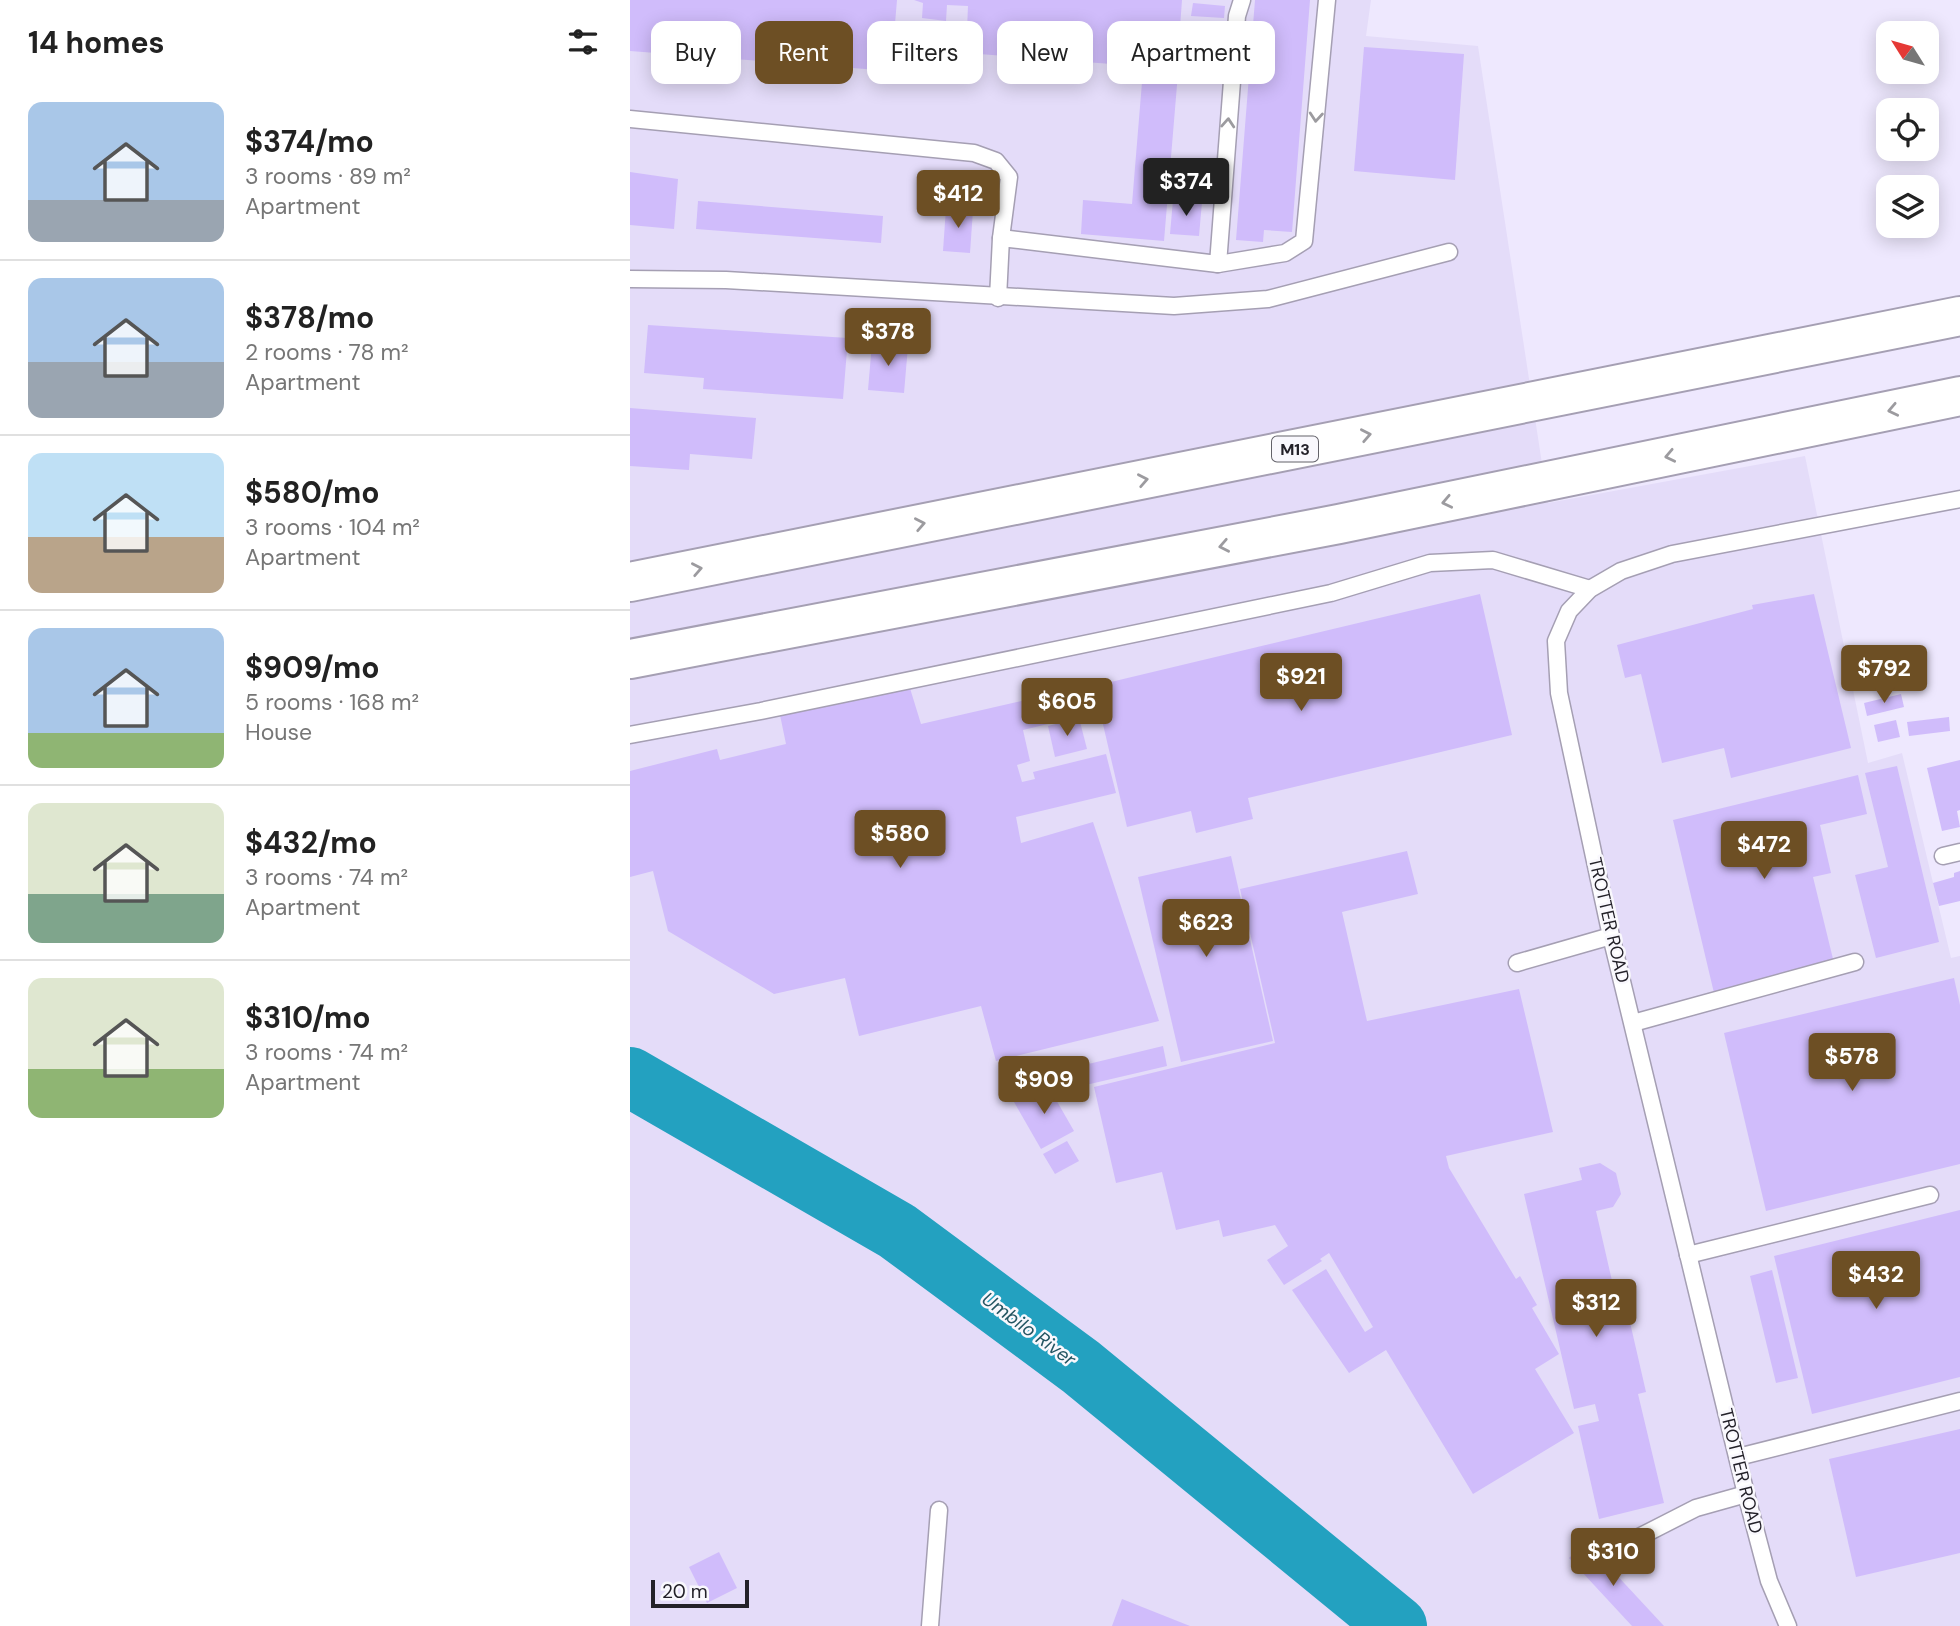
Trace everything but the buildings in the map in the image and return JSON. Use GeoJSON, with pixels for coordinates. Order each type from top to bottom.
{"type":"FeatureCollection","features":[{"type":"Feature","properties":{"kind":"highway","name":"M13"},"geometry":{"type":"LineString","coordinates":[[630,582],[1960,316]]}},
{"type":"Feature","properties":{"kind":"highway"},"geometry":{"type":"LineString","coordinates":[[630,659],[1339,524],[1960,397]]}},
{"type":"Feature","properties":{"kind":"lane"},"geometry":{"type":"LineString","coordinates":[[1219,264],[1237,16],[1242,0]]}},
{"type":"Feature","properties":{"kind":"lane"},"geometry":{"type":"LineString","coordinates":[[1001,238],[1219,264],[1284,253],[1304,241],[1327,0]]}},
{"type":"Feature","properties":{"kind":"lane"},"geometry":{"type":"LineString","coordinates":[[630,119],[974,153],[996,161],[1009,177],[1001,238],[998,298]]}},
{"type":"Feature","properties":{"kind":"lane"},"geometry":{"type":"LineString","coordinates":[[630,279],[726,280],[998,298],[1174,306],[1268,299],[1449,252]]}},
{"type":"Feature","properties":{"kind":"lane","name":"TROTTER ROAD"},"geometry":{"type":"LineString","coordinates":[[1788,1626],[1769,1581],[1746,1494],[1611,936],[1559,693],[1556,641],[1569,611],[1590,589],[1621,571],[1672,554],[1960,499]]}},
{"type":"Feature","properties":{"kind":"lane"},"geometry":{"type":"LineString","coordinates":[[630,735],[761,711],[1331,593],[1430,563],[1493,560],[1590,589]]}},
{"type":"Feature","properties":{"kind":"lane"},"geometry":{"type":"LineString","coordinates":[[1943,856],[1960,852]]}},
{"type":"Feature","properties":{"kind":"lane"},"geometry":{"type":"LineString","coordinates":[[1517,963],[1611,936]]}},
{"type":"Feature","properties":{"kind":"lane"},"geometry":{"type":"LineString","coordinates":[[1633,1023],[1855,962]]}},
{"type":"Feature","properties":{"kind":"lane"},"geometry":{"type":"LineString","coordinates":[[1688,1255],[1930,1195]]}},
{"type":"Feature","properties":{"kind":"lane"},"geometry":{"type":"LineString","coordinates":[[1738,1457],[1960,1401]]}},
{"type":"Feature","properties":{"kind":"lane"},"geometry":{"type":"LineString","coordinates":[[1639,1537],[1696,1508],[1746,1494]]}},
{"type":"Feature","properties":{"kind":"lane"},"geometry":{"type":"LineString","coordinates":[[930,1626],[939,1510]]}},
{"type":"Feature","properties":{"kind":"shaded area"},"geometry":{"type":"Polygon","coordinates":[[[630,0],[1371,0],[1366,36],[1478,46],[1548,503],[1805,456],[1868,763],[1902,753],[1951,958],[1960,956],[1960,1626],[630,1626],[630,0]]]}},
{"type":"Feature","properties":{"kind":"waterway","name":"Umbilo River"},"geometry":{"type":"LineString","coordinates":[[630,1077],[897,1231],[1081,1367],[1397,1626]]}}]}
